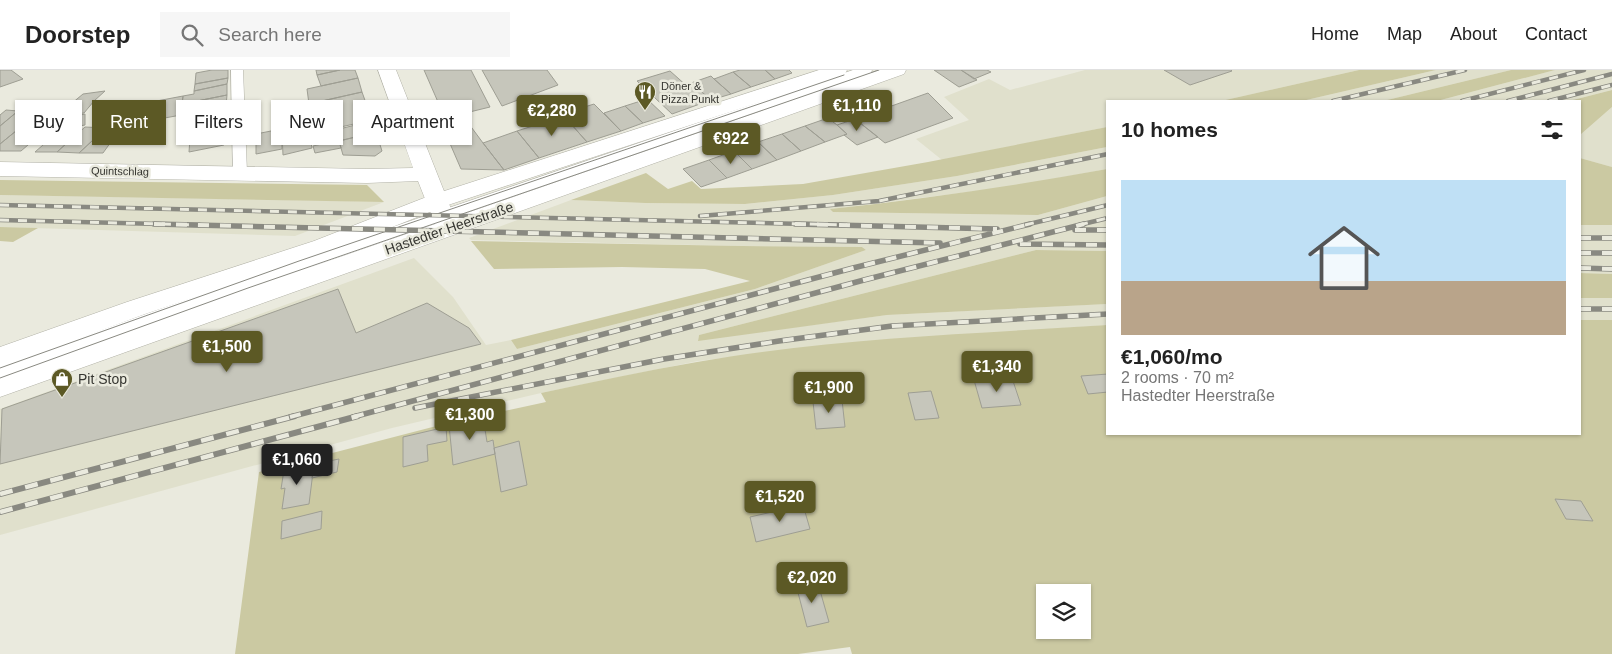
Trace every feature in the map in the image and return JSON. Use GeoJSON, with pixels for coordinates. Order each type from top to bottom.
{"type":"FeatureCollection","features":[{"type":"Feature","properties":{"kind":"main road"},"geometry":{"type":"LineString","coordinates":[[387,70],[442,215]]}},
{"type":"Feature","properties":{"kind":"main road","name":"Hastedter Heerstraße"},"geometry":{"type":"LineString","coordinates":[[0,386],[442,215],[527,171],[570,159],[838,70]]}},
{"type":"Feature","properties":{"kind":"main road","name":"Hastedter Heerstraße"},"geometry":{"type":"LineString","coordinates":[[0,358],[136,308],[323,246],[442,215],[502,203],[898,70]]}},
{"type":"Feature","properties":{"kind":"main road","name":"Quintschlag"},"geometry":{"type":"LineString","coordinates":[[0,169],[367,176],[426,174]]}},
{"type":"Feature","properties":{"kind":"main road"},"geometry":{"type":"LineString","coordinates":[[502,203],[492,195],[499,187],[524,177],[527,171]]}},
{"type":"Feature","properties":{"kind":"lane"},"geometry":{"type":"LineString","coordinates":[[237,70],[240,173]]}},
{"type":"Feature","properties":{"kind":"lane"},"geometry":{"type":"LineString","coordinates":[[502,203],[866,70]]}},
{"type":"Feature","properties":{"kind":"lane"},"geometry":{"type":"LineString","coordinates":[[0,373],[442,215]]}},
{"type":"Feature","properties":{"kind":"shaded area"},"geometry":{"type":"Polygon","coordinates":[[[1085,70],[1359,70],[1225,100],[1106,100],[1106,127],[942,160],[916,139],[969,120],[944,97],[989,79],[1010,90],[1085,70]]]}},
{"type":"Feature","properties":{"kind":"shaded area"},"geometry":{"type":"Polygon","coordinates":[[[1359,70],[1436,70],[1306,100],[1225,100],[1359,70]]]}},
{"type":"Feature","properties":{"kind":"shaded area"},"geometry":{"type":"Polygon","coordinates":[[[1436,70],[1511,70],[1387,100],[1306,100],[1436,70]]]}},
{"type":"Feature","properties":{"kind":"shaded area"},"geometry":{"type":"Polygon","coordinates":[[[1511,70],[1555,70],[1441,100],[1387,100],[1511,70]]]}},
{"type":"Feature","properties":{"kind":"shaded area"},"geometry":{"type":"Polygon","coordinates":[[[1555,70],[1612,70],[1612,90],[1573,100],[1441,100],[1555,70]]]}},
{"type":"Feature","properties":{"kind":"shaded area"},"geometry":{"type":"Polygon","coordinates":[[[1612,90],[1612,107],[1581,134],[1581,100],[1573,100],[1612,90]]]}},
{"type":"Feature","properties":{"kind":"shaded area"},"geometry":{"type":"Polygon","coordinates":[[[1612,107],[1612,167],[1581,158],[1581,134],[1612,107]]]}},
{"type":"Feature","properties":{"kind":"shaded area"},"geometry":{"type":"Polygon","coordinates":[[[1106,127],[1106,147],[957,176],[833,195],[745,204],[571,200],[646,173],[668,189],[692,181],[701,189],[803,184],[1106,127]]]}},
{"type":"Feature","properties":{"kind":"shaded area"},"geometry":{"type":"Polygon","coordinates":[[[1106,147],[1106,169],[1009,187],[831,209],[833,212],[1038,215],[1106,196],[1106,251],[1036,250],[699,335],[698,340],[887,315],[1106,304],[1106,325],[862,342],[698,361],[541,393],[392,428],[0,535],[0,409],[414,258],[453,297],[486,345],[511,340],[517,349],[755,289],[866,250],[862,247],[471,240],[469,238],[571,200],[745,204],[833,195],[957,176],[1106,147]]]}},
{"type":"Feature","properties":{"kind":"shaded area"},"geometry":{"type":"Polygon","coordinates":[[[1581,158],[1612,167],[1612,225],[1581,225],[1581,158]]]}},
{"type":"Feature","properties":{"kind":"shaded area"},"geometry":{"type":"Polygon","coordinates":[[[1106,169],[1106,196],[1038,215],[833,212],[830,209],[969,192],[1106,169]]]}},
{"type":"Feature","properties":{"kind":"shaded area"},"geometry":{"type":"Polygon","coordinates":[[[0,180],[367,185],[384,202],[0,195],[0,180]]]}},
{"type":"Feature","properties":{"kind":"shaded area"},"geometry":{"type":"Polygon","coordinates":[[[0,195],[384,202],[295,236],[0,227],[0,195]]]}},
{"type":"Feature","properties":{"kind":"shaded area"},"geometry":{"type":"Polygon","coordinates":[[[1581,225],[1612,225],[1612,274],[1581,273],[1581,225]]]}},
{"type":"Feature","properties":{"kind":"shaded area"},"geometry":{"type":"Polygon","coordinates":[[[0,227],[38,228],[13,242],[0,241],[0,227]]]}},
{"type":"Feature","properties":{"kind":"shaded area"},"geometry":{"type":"Polygon","coordinates":[[[471,241],[862,247],[866,250],[755,289],[517,349],[511,340],[750,281],[705,269],[622,267],[494,269],[471,241]]]}},
{"type":"Feature","properties":{"kind":"shaded area"},"geometry":{"type":"Polygon","coordinates":[[[1036,250],[1106,251],[1106,304],[887,315],[698,341],[699,335],[1036,250]]]}},
{"type":"Feature","properties":{"kind":"shaded area"},"geometry":{"type":"Polygon","coordinates":[[[1581,273],[1612,274],[1612,298],[1581,298],[1581,273]]]}},
{"type":"Feature","properties":{"kind":"shaded area"},"geometry":{"type":"Polygon","coordinates":[[[1581,298],[1612,298],[1612,320],[1581,320],[1581,298]]]}},
{"type":"Feature","properties":{"kind":"shaded area"},"geometry":{"type":"Polygon","coordinates":[[[1581,320],[1612,320],[1612,654],[852,654],[850,647],[798,654],[235,654],[259,472],[448,423],[546,402],[541,393],[697,362],[799,347],[1106,325],[1106,435],[1581,435],[1581,320]]]}},
{"type":"Feature","properties":{"kind":"building"},"geometry":{"type":"Polygon","coordinates":[[[0,70],[11,70],[23,79],[0,87],[0,70]]]}},
{"type":"Feature","properties":{"kind":"building"},"geometry":{"type":"Polygon","coordinates":[[[228,70],[228,78],[195,84],[196,73],[228,70]]]}},
{"type":"Feature","properties":{"kind":"building"},"geometry":{"type":"Polygon","coordinates":[[[316,70],[340,70],[317,75],[316,70]]]}},
{"type":"Feature","properties":{"kind":"building"},"geometry":{"type":"Polygon","coordinates":[[[340,70],[355,70],[358,78],[321,86],[317,75],[340,70]]]}},
{"type":"Feature","properties":{"kind":"building"},"geometry":{"type":"Polygon","coordinates":[[[424,70],[471,70],[490,107],[472,111],[472,100],[437,100],[424,70]]]}},
{"type":"Feature","properties":{"kind":"building"},"geometry":{"type":"Polygon","coordinates":[[[482,70],[547,70],[558,85],[502,106],[482,70]]]}},
{"type":"Feature","properties":{"kind":"building"},"geometry":{"type":"Polygon","coordinates":[[[740,70],[765,70],[775,79],[751,87],[733,72],[740,70]]]}},
{"type":"Feature","properties":{"kind":"building"},"geometry":{"type":"Polygon","coordinates":[[[765,70],[789,70],[792,73],[775,79],[765,70]]]}},
{"type":"Feature","properties":{"kind":"building"},"geometry":{"type":"Polygon","coordinates":[[[934,70],[961,70],[977,80],[959,87],[934,70]]]}},
{"type":"Feature","properties":{"kind":"building"},"geometry":{"type":"Polygon","coordinates":[[[961,70],[987,70],[991,72],[974,79],[961,70]]]}},
{"type":"Feature","properties":{"kind":"building"},"geometry":{"type":"Polygon","coordinates":[[[1164,70],[1231,70],[1232,71],[1190,85],[1164,70]]]}},
{"type":"Feature","properties":{"kind":"building"},"geometry":{"type":"Polygon","coordinates":[[[670,71],[688,87],[694,85],[711,100],[672,114],[637,81],[670,71]]]}},
{"type":"Feature","properties":{"kind":"building"},"geometry":{"type":"Polygon","coordinates":[[[733,72],[751,87],[731,94],[714,79],[733,72]]]}},
{"type":"Feature","properties":{"kind":"building"},"geometry":{"type":"Polygon","coordinates":[[[711,76],[731,94],[711,100],[691,83],[711,76]]]}},
{"type":"Feature","properties":{"kind":"building"},"geometry":{"type":"Polygon","coordinates":[[[228,78],[227,84],[194,91],[195,84],[228,78]]]}},
{"type":"Feature","properties":{"kind":"building"},"geometry":{"type":"Polygon","coordinates":[[[358,78],[362,92],[327,100],[308,100],[307,89],[358,78]]]}},
{"type":"Feature","properties":{"kind":"building"},"geometry":{"type":"Polygon","coordinates":[[[227,84],[227,95],[202,100],[182,100],[183,96],[194,94],[194,91],[227,84]]]}},
{"type":"Feature","properties":{"kind":"building"},"geometry":{"type":"Polygon","coordinates":[[[105,91],[95,100],[92,100],[92,103],[82,113],[82,100],[76,100],[83,94],[105,91]]]}},
{"type":"Feature","properties":{"kind":"building"},"geometry":{"type":"Polygon","coordinates":[[[362,92],[365,100],[353,100],[353,124],[343,126],[343,100],[326,100],[362,92]]]}},
{"type":"Feature","properties":{"kind":"building"},"geometry":{"type":"Polygon","coordinates":[[[928,93],[953,118],[885,143],[855,119],[928,93]]]}},
{"type":"Feature","properties":{"kind":"building"},"geometry":{"type":"Polygon","coordinates":[[[227,95],[227,100],[202,100],[227,95]]]}},
{"type":"Feature","properties":{"kind":"building"},"geometry":{"type":"Polygon","coordinates":[[[183,96],[183,100],[176,100],[176,116],[166,118],[166,100],[162,100],[183,96]]]}},
{"type":"Feature","properties":{"kind":"building","name":"Döner & Pizza Punkt"},"geometry":{"type":"Polygon","coordinates":[[[647,99],[665,116],[643,123],[625,106],[647,99]]]}},
{"type":"Feature","properties":{"kind":"building"},"geometry":{"type":"Polygon","coordinates":[[[594,104],[621,131],[587,142],[562,114],[594,104]]]}},
{"type":"Feature","properties":{"kind":"building"},"geometry":{"type":"Polygon","coordinates":[[[625,106],[643,123],[621,131],[604,113],[625,106]]]}},
{"type":"Feature","properties":{"kind":"building"},"geometry":{"type":"Polygon","coordinates":[[[6,110],[15,111],[15,114],[0,126],[0,115],[6,110]]]}},
{"type":"Feature","properties":{"kind":"building"},"geometry":{"type":"Polygon","coordinates":[[[15,114],[15,132],[0,144],[0,126],[15,114]]]}},
{"type":"Feature","properties":{"kind":"building"},"geometry":{"type":"Polygon","coordinates":[[[85,114],[85,125],[82,126],[82,115],[85,114]]]}},
{"type":"Feature","properties":{"kind":"building"},"geometry":{"type":"Polygon","coordinates":[[[564,116],[587,142],[539,158],[517,131],[564,116]]]}},
{"type":"Feature","properties":{"kind":"building"},"geometry":{"type":"Polygon","coordinates":[[[828,118],[847,134],[825,142],[805,126],[828,118]]]}},
{"type":"Feature","properties":{"kind":"building"},"geometry":{"type":"Polygon","coordinates":[[[855,119],[878,137],[857,145],[844,135],[847,134],[837,125],[855,119]]]}},
{"type":"Feature","properties":{"kind":"building"},"geometry":{"type":"Polygon","coordinates":[[[353,126],[353,138],[343,140],[343,128],[353,126]]]}},
{"type":"Feature","properties":{"kind":"building"},"geometry":{"type":"Polygon","coordinates":[[[805,126],[825,142],[801,151],[782,134],[805,126]]]}},
{"type":"Feature","properties":{"kind":"building"},"geometry":{"type":"Polygon","coordinates":[[[85,127],[92,127],[92,141],[79,153],[57,152],[65,145],[82,145],[82,130],[85,127]]]}},
{"type":"Feature","properties":{"kind":"building"},"geometry":{"type":"Polygon","coordinates":[[[472,128],[504,170],[461,169],[451,145],[472,145],[472,128]]]}},
{"type":"Feature","properties":{"kind":"building"},"geometry":{"type":"Polygon","coordinates":[[[271,131],[271,145],[282,145],[282,149],[256,154],[256,145],[261,145],[261,133],[271,131]]]}},
{"type":"Feature","properties":{"kind":"building"},"geometry":{"type":"Polygon","coordinates":[[[517,131],[539,158],[504,170],[483,143],[517,131]]]}},
{"type":"Feature","properties":{"kind":"building"},"geometry":{"type":"Polygon","coordinates":[[[15,132],[15,145],[28,145],[21,151],[0,151],[0,144],[15,132]]]}},
{"type":"Feature","properties":{"kind":"building"},"geometry":{"type":"Polygon","coordinates":[[[782,134],[801,151],[777,160],[758,142],[782,134]]]}},
{"type":"Feature","properties":{"kind":"building"},"geometry":{"type":"Polygon","coordinates":[[[353,138],[353,145],[380,145],[382,151],[375,156],[343,155],[340,145],[343,145],[343,140],[353,138]]]}},
{"type":"Feature","properties":{"kind":"building"},"geometry":{"type":"Polygon","coordinates":[[[92,141],[92,145],[109,145],[103,153],[79,153],[92,141]]]}},
{"type":"Feature","properties":{"kind":"building"},"geometry":{"type":"Polygon","coordinates":[[[758,142],[777,160],[752,169],[734,151],[758,142]]]}},
{"type":"Feature","properties":{"kind":"building"},"geometry":{"type":"Polygon","coordinates":[[[43,145],[65,145],[57,152],[35,152],[43,145]]]}},
{"type":"Feature","properties":{"kind":"building"},"geometry":{"type":"Polygon","coordinates":[[[190,145],[224,145],[189,152],[190,145]]]}},
{"type":"Feature","properties":{"kind":"building"},"geometry":{"type":"Polygon","coordinates":[[[283,145],[311,145],[312,148],[283,155],[283,145]]]}},
{"type":"Feature","properties":{"kind":"building"},"geometry":{"type":"Polygon","coordinates":[[[340,145],[341,148],[315,153],[313,146],[340,145]]]}},
{"type":"Feature","properties":{"kind":"building"},"geometry":{"type":"Polygon","coordinates":[[[734,151],[752,169],[727,178],[709,160],[734,151]]]}},
{"type":"Feature","properties":{"kind":"building"},"geometry":{"type":"Polygon","coordinates":[[[709,160],[727,178],[701,187],[683,169],[709,160]]]}},
{"type":"Feature","properties":{"kind":"building"},"geometry":{"type":"Polygon","coordinates":[[[338,289],[356,333],[427,303],[469,328],[481,344],[0,464],[2,409],[338,289]]]}},
{"type":"Feature","properties":{"kind":"building"},"geometry":{"type":"Polygon","coordinates":[[[1106,374],[1106,392],[1088,394],[1081,376],[1106,374]]]}},
{"type":"Feature","properties":{"kind":"building"},"geometry":{"type":"Polygon","coordinates":[[[1012,378],[1021,405],[982,408],[974,380],[1012,378]]]}},
{"type":"Feature","properties":{"kind":"building"},"geometry":{"type":"Polygon","coordinates":[[[931,391],[939,418],[915,420],[908,393],[931,391]]]}},
{"type":"Feature","properties":{"kind":"building"},"geometry":{"type":"Polygon","coordinates":[[[842,400],[845,427],[816,429],[813,402],[842,400]]]}},
{"type":"Feature","properties":{"kind":"building"},"geometry":{"type":"Polygon","coordinates":[[[483,417],[487,442],[493,440],[495,454],[453,465],[449,425],[483,417]]]}},
{"type":"Feature","properties":{"kind":"building"},"geometry":{"type":"Polygon","coordinates":[[[446,427],[447,441],[427,445],[428,461],[403,467],[403,437],[446,427]]]}},
{"type":"Feature","properties":{"kind":"building"},"geometry":{"type":"Polygon","coordinates":[[[519,441],[527,485],[501,492],[494,448],[519,441]]]}},
{"type":"Feature","properties":{"kind":"building"},"geometry":{"type":"Polygon","coordinates":[[[339,459],[337,472],[312,478],[314,464],[339,459]]]}},
{"type":"Feature","properties":{"kind":"building"},"geometry":{"type":"Polygon","coordinates":[[[314,464],[309,504],[282,509],[285,488],[281,489],[284,470],[314,464]]]}},
{"type":"Feature","properties":{"kind":"building"},"geometry":{"type":"Polygon","coordinates":[[[1555,499],[1581,501],[1593,521],[1566,519],[1555,499]]]}},
{"type":"Feature","properties":{"kind":"building"},"geometry":{"type":"Polygon","coordinates":[[[803,505],[810,529],[756,542],[750,517],[803,505]]]}},
{"type":"Feature","properties":{"kind":"building"},"geometry":{"type":"Polygon","coordinates":[[[322,511],[321,529],[281,539],[282,521],[322,511]]]}},
{"type":"Feature","properties":{"kind":"building"},"geometry":{"type":"Polygon","coordinates":[[[817,580],[829,622],[807,627],[796,585],[817,580]]]}},
{"type":"Feature","properties":{"kind":"tram line"},"geometry":{"type":"LineString","coordinates":[[0,378],[248,288],[879,70]]}},
{"type":"Feature","properties":{"kind":"tram line"},"geometry":{"type":"LineString","coordinates":[[0,368],[299,261],[844,75]]}},
{"type":"Feature","properties":{"kind":"railway"},"geometry":{"type":"LineString","coordinates":[[1337,100],[1465,70]]}},
{"type":"Feature","properties":{"kind":"railway"},"geometry":{"type":"LineString","coordinates":[[1466,100],[1584,70]]}},
{"type":"Feature","properties":{"kind":"railway"},"geometry":{"type":"LineString","coordinates":[[1512,100],[1612,74]]}},
{"type":"Feature","properties":{"kind":"railway"},"geometry":{"type":"LineString","coordinates":[[1553,100],[1612,85]]}},
{"type":"Feature","properties":{"kind":"railway"},"geometry":{"type":"LineString","coordinates":[[700,216],[879,201],[1106,154]]}},
{"type":"Feature","properties":{"kind":"railway"},"geometry":{"type":"LineString","coordinates":[[0,205],[847,225]]}},
{"type":"Feature","properties":{"kind":"railway"},"geometry":{"type":"LineString","coordinates":[[1025,225],[1106,205]]}},
{"type":"Feature","properties":{"kind":"railway"},"geometry":{"type":"LineString","coordinates":[[1079,225],[1106,218]]}},
{"type":"Feature","properties":{"kind":"railway"},"geometry":{"type":"LineString","coordinates":[[0,220],[200,225]]}},
{"type":"Feature","properties":{"kind":"railway"},"geometry":{"type":"LineString","coordinates":[[154,224],[940,243]]}},
{"type":"Feature","properties":{"kind":"railway"},"geometry":{"type":"LineString","coordinates":[[795,224],[997,229]]}},
{"type":"Feature","properties":{"kind":"railway"},"geometry":{"type":"LineString","coordinates":[[290,417],[853,268],[1030,224]]}},
{"type":"Feature","properties":{"kind":"railway"},"geometry":{"type":"LineString","coordinates":[[353,417],[864,280],[1084,224]]}},
{"type":"Feature","properties":{"kind":"railway"},"geometry":{"type":"LineString","coordinates":[[1075,230],[1106,230]]}},
{"type":"Feature","properties":{"kind":"railway"},"geometry":{"type":"LineString","coordinates":[[1581,238],[1612,238]]}},
{"type":"Feature","properties":{"kind":"railway"},"geometry":{"type":"LineString","coordinates":[[1020,244],[1106,245]]}},
{"type":"Feature","properties":{"kind":"railway"},"geometry":{"type":"LineString","coordinates":[[1581,253],[1612,253]]}},
{"type":"Feature","properties":{"kind":"railway"},"geometry":{"type":"LineString","coordinates":[[1581,268],[1612,269]]}},
{"type":"Feature","properties":{"kind":"railway"},"geometry":{"type":"LineString","coordinates":[[1581,309],[1612,309]]}},
{"type":"Feature","properties":{"kind":"railway"},"geometry":{"type":"LineString","coordinates":[[415,408],[664,359],[779,341],[892,326],[1106,314]]}},
{"type":"Feature","properties":{"kind":"railway"},"geometry":{"type":"LineString","coordinates":[[0,494],[295,416]]}},
{"type":"Feature","properties":{"kind":"railway"},"geometry":{"type":"LineString","coordinates":[[0,512],[358,416]]}},
{"type":"Feature","properties":{"kind":"place","name":"Döner & Pizza Punkt"},"geometry":{"type":"Point","coordinates":[645,111]}},
{"type":"Feature","properties":{"kind":"place","name":"Pit Stop"},"geometry":{"type":"Point","coordinates":[62,398]}}]}
